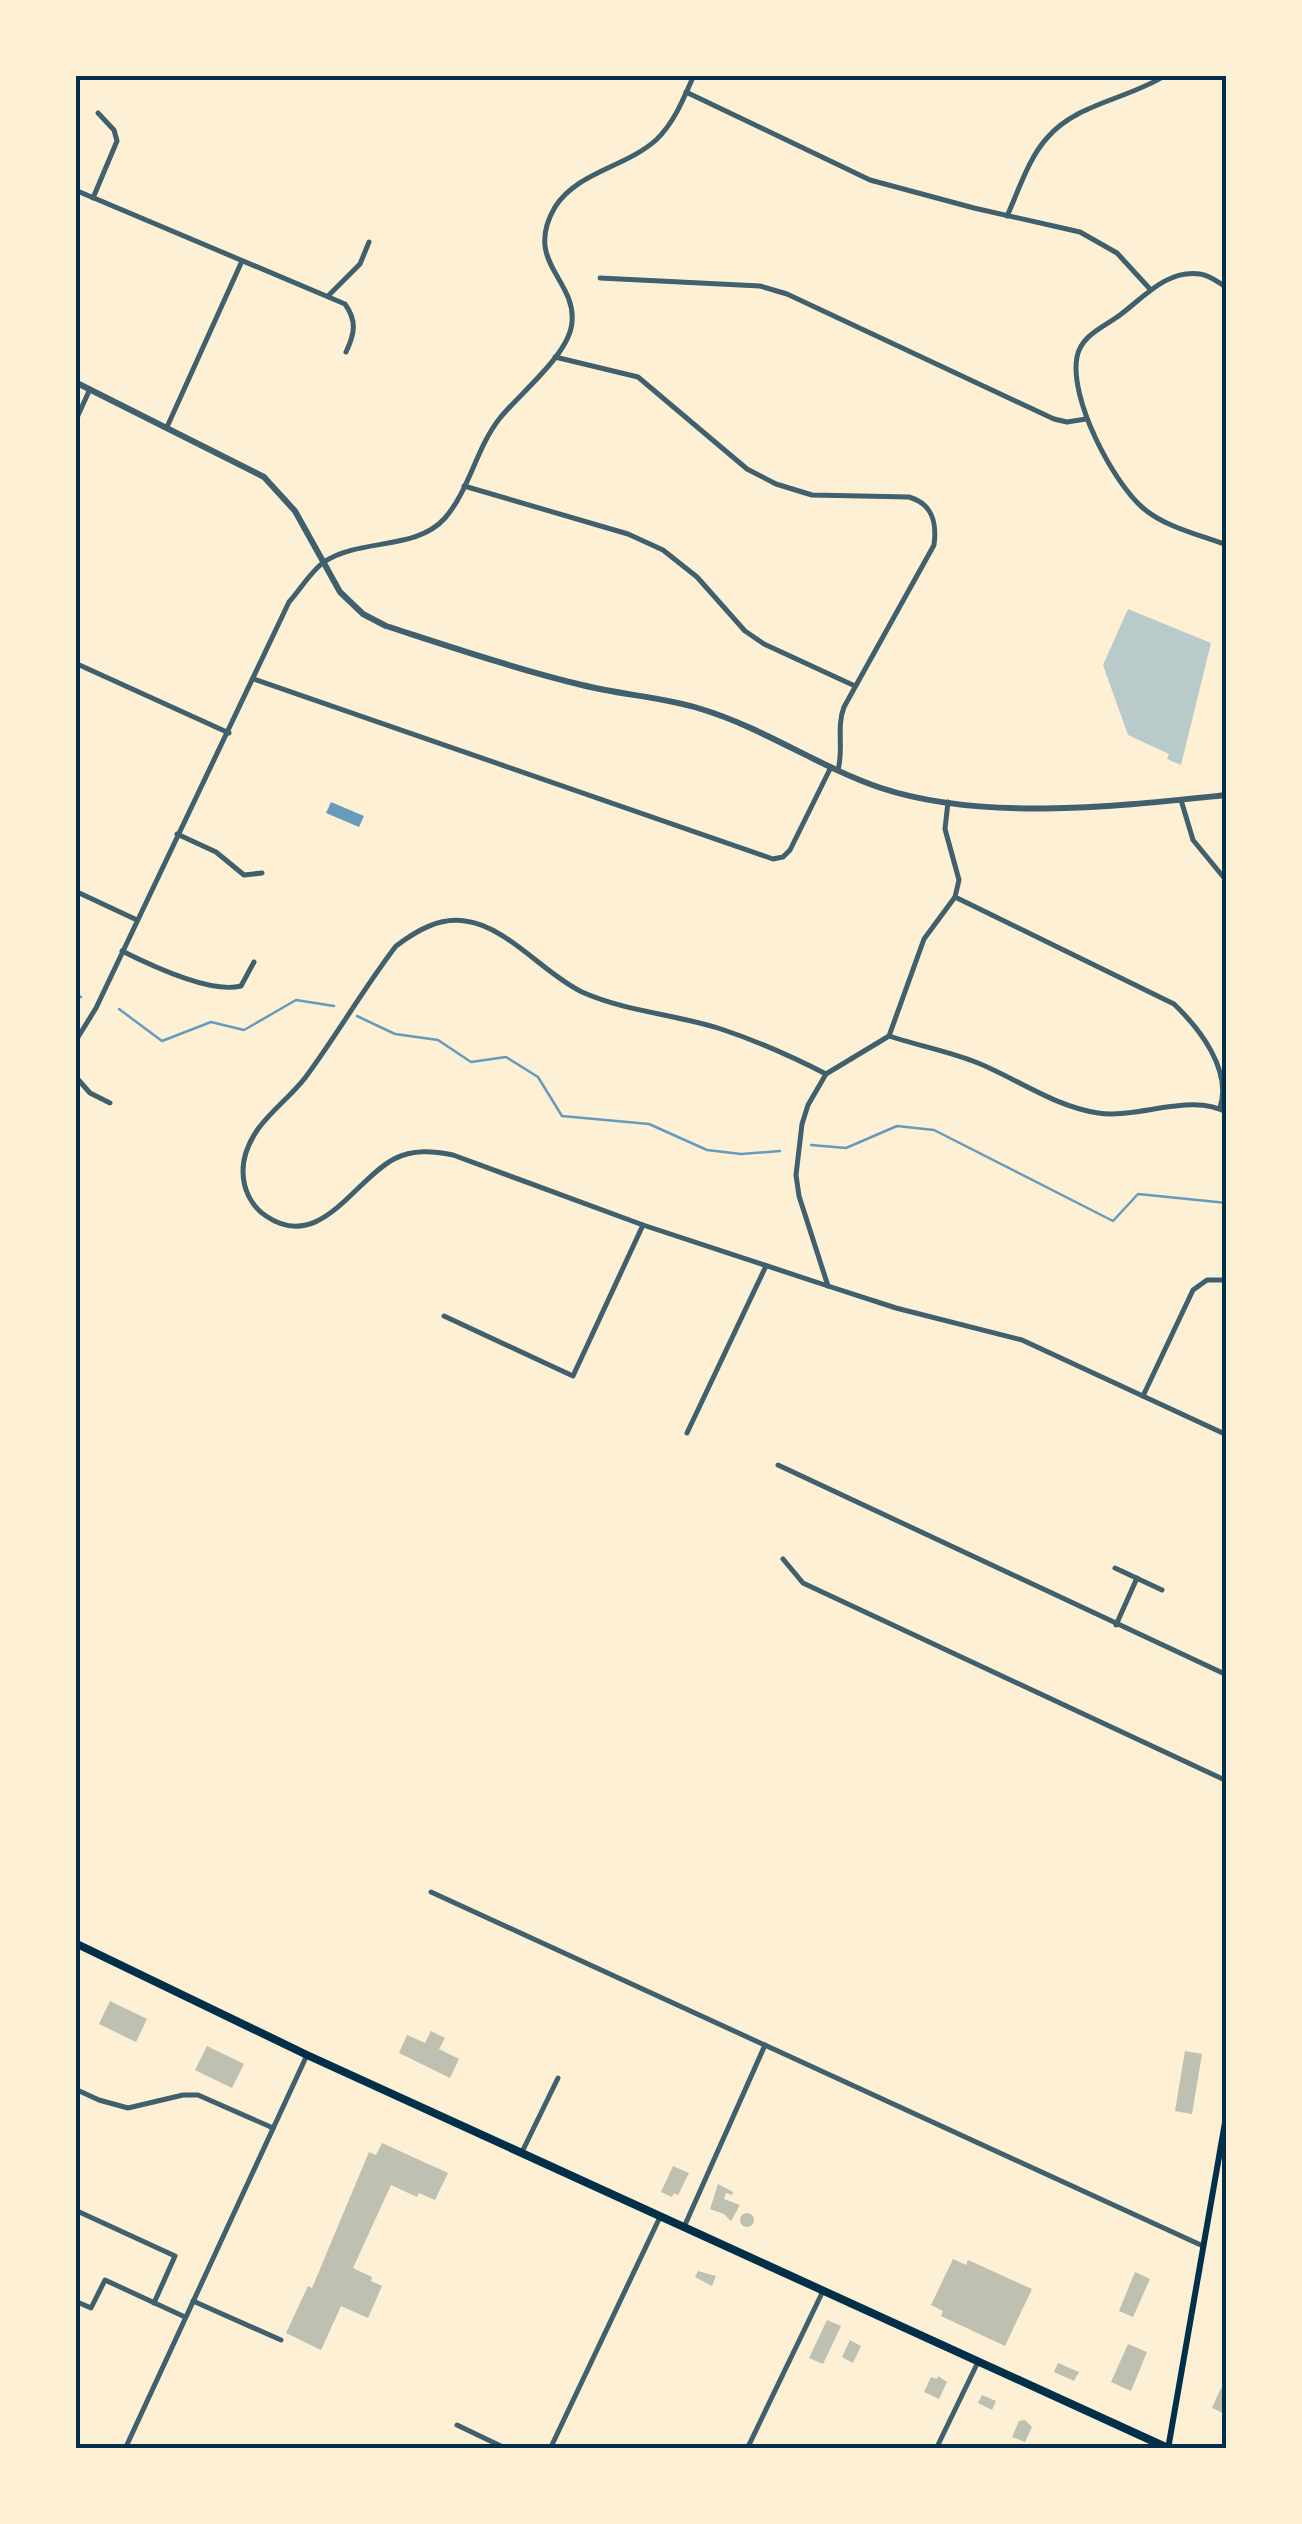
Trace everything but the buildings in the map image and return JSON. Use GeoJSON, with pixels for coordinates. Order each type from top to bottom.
{"type":"FeatureCollection","features":[{"type":"Feature","properties":{"kind":"main road"},"geometry":{"type":"LineString","coordinates":[[75,1943],[307,2054],[1169,2449],[1227,2111]]}},
{"type":"Feature","properties":{"kind":"street"},"geometry":{"type":"LineString","coordinates":[[75,1042],[96,1008],[290,602],[322,563],[345,552],[430,530],[451,510],[494,427],[568,339],[572,315],[545,252],[546,230],[554,210],[576,186],[655,140],[671,122],[694,75]]}},
{"type":"Feature","properties":{"kind":"street"},"geometry":{"type":"LineString","coordinates":[[1007,216],[1040,145],[1053,131],[1077,114],[1166,75]]}},
{"type":"Feature","properties":{"kind":"street"},"geometry":{"type":"LineString","coordinates":[[686,92],[870,180],[1080,232],[1117,253],[1150,289]]}},
{"type":"Feature","properties":{"kind":"street"},"geometry":{"type":"LineString","coordinates":[[93,198],[118,141],[114,130],[98,113]]}},
{"type":"Feature","properties":{"kind":"street"},"geometry":{"type":"LineString","coordinates":[[75,190],[329,295],[353,315],[354,337],[346,352]]}},
{"type":"Feature","properties":{"kind":"street"},"geometry":{"type":"LineString","coordinates":[[329,295],[360,264],[368,242]]}},
{"type":"Feature","properties":{"kind":"street"},"geometry":{"type":"LineString","coordinates":[[166,427],[242,260]]}},
{"type":"Feature","properties":{"kind":"street"},"geometry":{"type":"LineString","coordinates":[[1227,288],[1200,274],[1169,280],[1150,289],[1082,345],[1076,370],[1086,419],[1142,508],[1157,518],[1227,545]]}},
{"type":"Feature","properties":{"kind":"street"},"geometry":{"type":"LineString","coordinates":[[600,278],[760,286],[774,290],[1054,419],[1086,419]]}},
{"type":"Feature","properties":{"kind":"street"},"geometry":{"type":"LineString","coordinates":[[254,679],[773,859],[790,850],[842,754],[840,718],[855,686],[934,545],[934,519],[919,500],[909,497],[812,494],[776,484],[747,469],[638,377],[555,356]]}},
{"type":"Feature","properties":{"kind":"street"},"geometry":{"type":"LineString","coordinates":[[75,382],[242,465],[272,484],[295,510],[322,563],[350,603],[386,626],[584,686],[696,707],[879,787],[915,798],[1107,808],[1227,795]]}},
{"type":"Feature","properties":{"kind":"street"},"geometry":{"type":"LineString","coordinates":[[75,422],[90,389]]}},
{"type":"Feature","properties":{"kind":"street"},"geometry":{"type":"LineString","coordinates":[[464,486],[628,534],[664,550],[697,577],[745,631],[764,644],[855,686]]}},
{"type":"Feature","properties":{"kind":"street"},"geometry":{"type":"LineString","coordinates":[[75,663],[229,732]]}},
{"type":"Feature","properties":{"kind":"street"},"geometry":{"type":"LineString","coordinates":[[1181,800],[1194,840],[1225,879]]}},
{"type":"Feature","properties":{"kind":"street"},"geometry":{"type":"LineString","coordinates":[[828,1286],[798,1196],[796,1175],[802,1124],[826,1074],[890,1036],[924,939],[955,896],[959,880],[945,829],[948,802]]}},
{"type":"Feature","properties":{"kind":"street"},"geometry":{"type":"LineString","coordinates":[[177,834],[216,852],[244,875],[262,872]]}},
{"type":"Feature","properties":{"kind":"street"},"geometry":{"type":"LineString","coordinates":[[75,891],[138,920]]}},
{"type":"Feature","properties":{"kind":"street"},"geometry":{"type":"LineString","coordinates":[[955,896],[1174,1004],[1190,1019],[1222,1076],[1224,1095],[1220,1108]]}},
{"type":"Feature","properties":{"kind":"street"},"geometry":{"type":"LineString","coordinates":[[826,1074],[722,1029],[600,1000],[575,988],[496,932],[476,922],[446,920],[415,932],[396,946],[303,1080],[260,1127],[247,1148],[242,1175],[246,1192],[258,1210],[282,1223],[310,1224],[341,1206],[389,1162],[425,1151],[454,1156],[766,1266],[896,1308],[1022,1340],[1227,1435]]}},
{"type":"Feature","properties":{"kind":"street"},"geometry":{"type":"LineString","coordinates":[[122,951],[173,973],[231,988],[241,986],[254,962]]}},
{"type":"Feature","properties":{"kind":"street"},"geometry":{"type":"LineString","coordinates":[[890,1036],[978,1063],[1055,1101],[1088,1111],[1114,1115],[1184,1106],[1220,1108],[1227,1113]]}},
{"type":"Feature","properties":{"kind":"street"},"geometry":{"type":"LineString","coordinates":[[75,1076],[90,1093],[110,1103]]}},
{"type":"Feature","properties":{"kind":"street"},"geometry":{"type":"LineString","coordinates":[[444,1316],[573,1376],[643,1224]]}},
{"type":"Feature","properties":{"kind":"street"},"geometry":{"type":"LineString","coordinates":[[687,1432],[766,1266]]}},
{"type":"Feature","properties":{"kind":"street"},"geometry":{"type":"LineString","coordinates":[[1143,1396],[1192,1290],[1207,1280],[1227,1280]]}},
{"type":"Feature","properties":{"kind":"street"},"geometry":{"type":"LineString","coordinates":[[778,1465],[1227,1675]]}},
{"type":"Feature","properties":{"kind":"street"},"geometry":{"type":"LineString","coordinates":[[783,1559],[803,1583],[1227,1780]]}},
{"type":"Feature","properties":{"kind":"street"},"geometry":{"type":"LineString","coordinates":[[1115,1568],[1162,1590]]}},
{"type":"Feature","properties":{"kind":"street"},"geometry":{"type":"LineString","coordinates":[[1116,1625],[1137,1578]]}},
{"type":"Feature","properties":{"kind":"street"},"geometry":{"type":"LineString","coordinates":[[431,1892],[1203,2246]]}},
{"type":"Feature","properties":{"kind":"street"},"geometry":{"type":"LineString","coordinates":[[684,2227],[765,2045]]}},
{"type":"Feature","properties":{"kind":"street"},"geometry":{"type":"LineString","coordinates":[[125,2449],[307,2054]]}},
{"type":"Feature","properties":{"kind":"street"},"geometry":{"type":"LineString","coordinates":[[522,2152],[558,2078]]}},
{"type":"Feature","properties":{"kind":"street"},"geometry":{"type":"LineString","coordinates":[[75,2089],[128,2108],[198,2095],[273,2128]]}},
{"type":"Feature","properties":{"kind":"street"},"geometry":{"type":"LineString","coordinates":[[75,2210],[175,2256],[154,2302]]}},
{"type":"Feature","properties":{"kind":"street"},"geometry":{"type":"LineString","coordinates":[[550,2449],[661,2216]]}},
{"type":"Feature","properties":{"kind":"street"},"geometry":{"type":"LineString","coordinates":[[75,2301],[91,2308],[104,2280],[186,2318]]}},
{"type":"Feature","properties":{"kind":"street"},"geometry":{"type":"LineString","coordinates":[[748,2449],[823,2291]]}},
{"type":"Feature","properties":{"kind":"street"},"geometry":{"type":"LineString","coordinates":[[193,2301],[281,2340]]}},
{"type":"Feature","properties":{"kind":"street"},"geometry":{"type":"LineString","coordinates":[[936,2449],[978,2362]]}},
{"type":"Feature","properties":{"kind":"street"},"geometry":{"type":"LineString","coordinates":[[458,2425],[507,2449]]}},
{"type":"Feature","properties":{"kind":"shaded area"},"geometry":{"type":"Polygon","coordinates":[[[1128,609],[1211,643],[1181,765],[1167,759],[1169,754],[1128,735],[1103,665],[1128,609]]]}},
{"type":"Feature","properties":{"kind":"water"},"geometry":{"type":"Polygon","coordinates":[[[331,802],[364,816],[359,827],[326,813],[331,802]]]}},
{"type":"Feature","properties":{"kind":"waterway"},"geometry":{"type":"LineString","coordinates":[[75,995],[81,997]]}},
{"type":"Feature","properties":{"kind":"waterway"},"geometry":{"type":"LineString","coordinates":[[119,1009],[162,1041],[211,1022],[244,1030],[296,1000],[334,1006]]}},
{"type":"Feature","properties":{"kind":"waterway"},"geometry":{"type":"LineString","coordinates":[[357,1016],[395,1034],[438,1040],[471,1062],[506,1057],[538,1077],[562,1116],[649,1124],[707,1150],[741,1154],[780,1151]]}},
{"type":"Feature","properties":{"kind":"waterway"},"geometry":{"type":"LineString","coordinates":[[811,1145],[846,1148],[897,1126],[934,1130],[1113,1221],[1138,1194],[1227,1203]]}}]}
